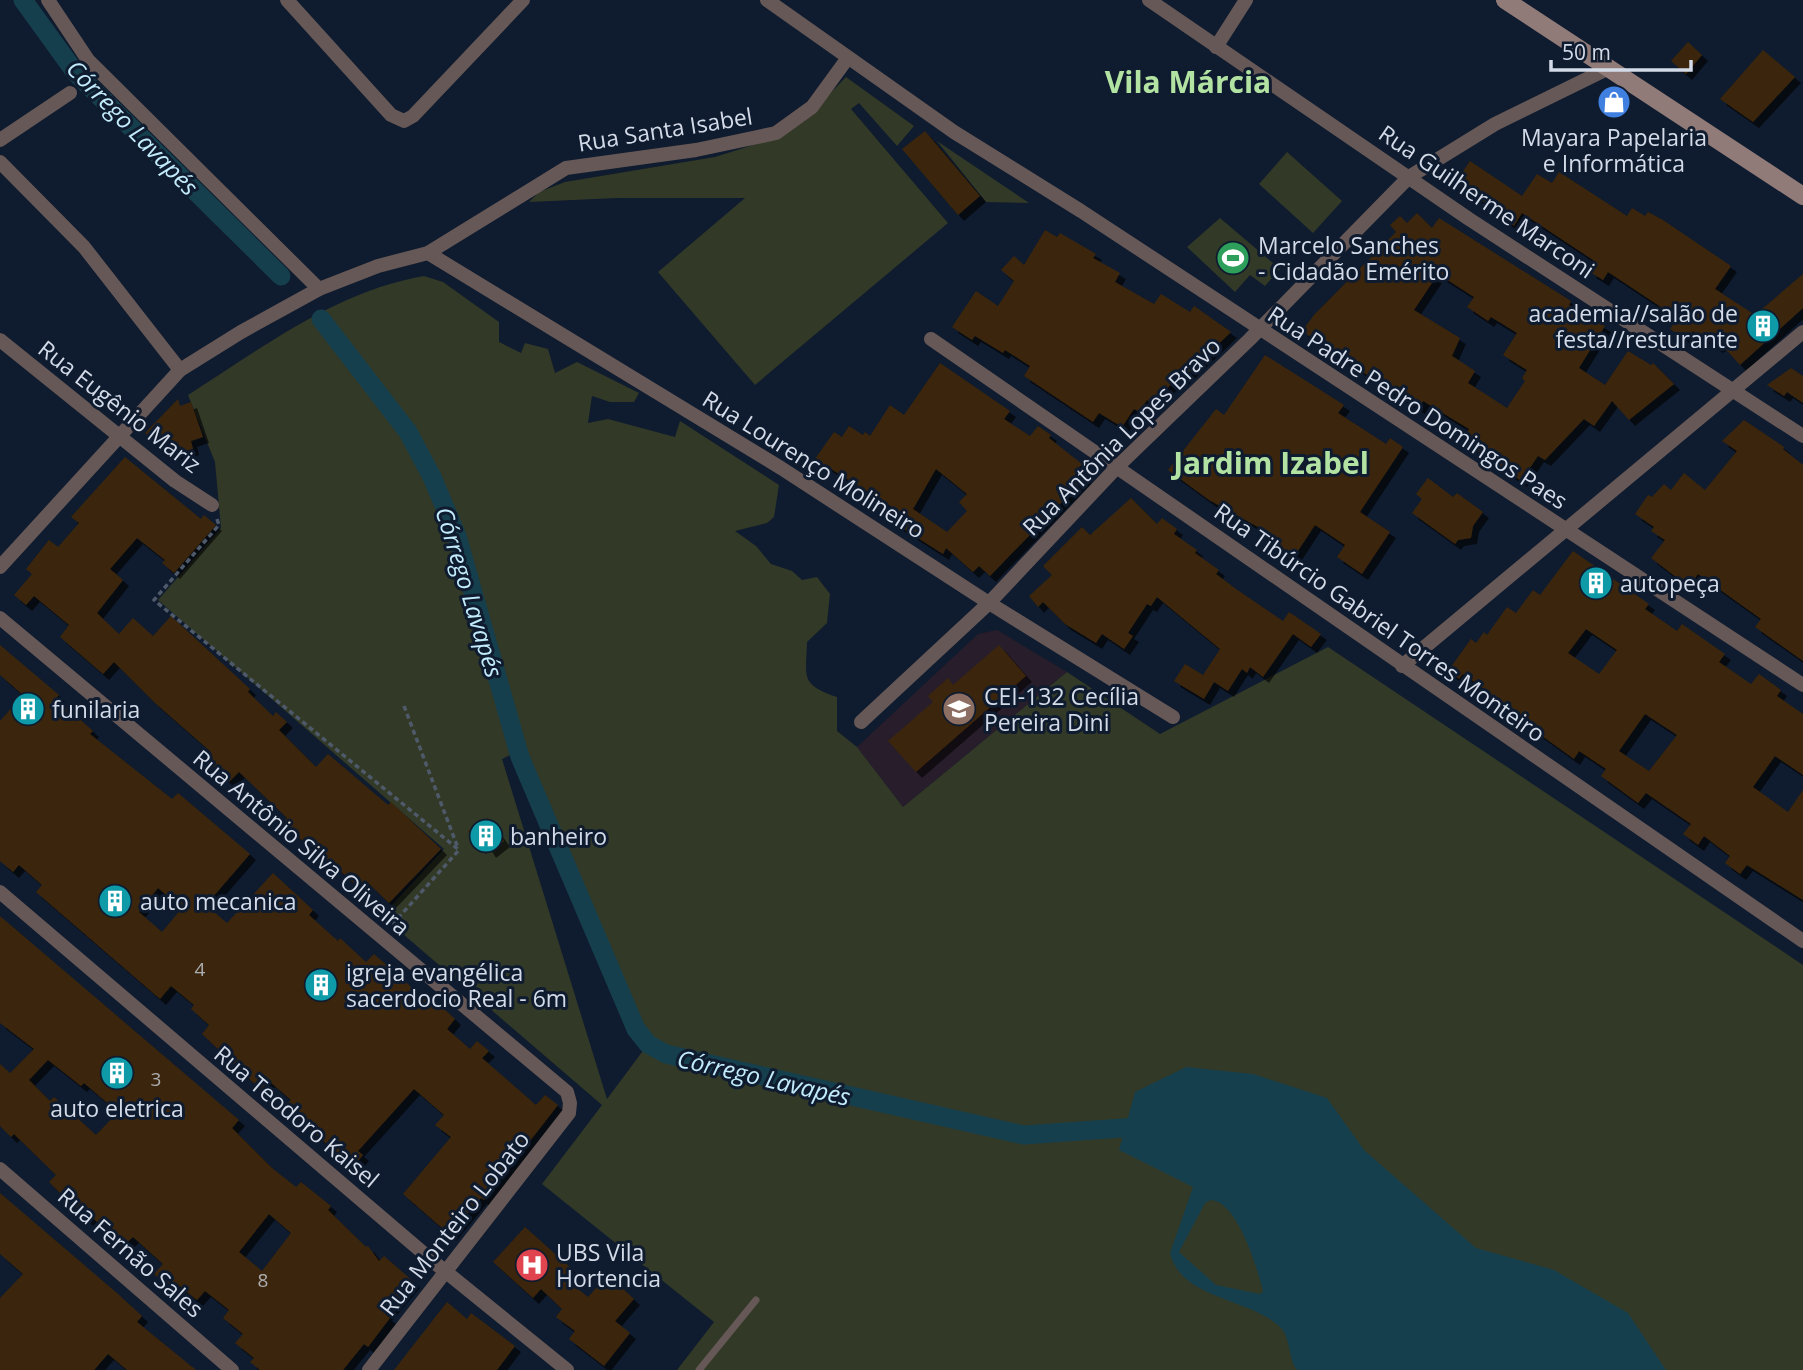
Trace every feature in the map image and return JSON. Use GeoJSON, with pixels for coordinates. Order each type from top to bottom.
{"type":"FeatureCollection","features":[{"type":"Feature","properties":{"kind":"main road"},"geometry":{"type":"LineString","coordinates":[[1505,0],[1606,69],[1803,195]]}},
{"type":"Feature","properties":{"kind":"street"},"geometry":{"type":"LineString","coordinates":[[48,0],[88,60],[316,291]]}},
{"type":"Feature","properties":{"kind":"street"},"geometry":{"type":"LineString","coordinates":[[287,0],[391,115],[404,121],[413,116],[523,0]]}},
{"type":"Feature","properties":{"kind":"street","name":"Rua Padre Pedro Domingos Paes"},"geometry":{"type":"LineString","coordinates":[[767,0],[848,59],[1803,685]]}},
{"type":"Feature","properties":{"kind":"street","name":"Rua Guilherme Marconi"},"geometry":{"type":"LineString","coordinates":[[1149,0],[1409,177],[1803,436]]}},
{"type":"Feature","properties":{"kind":"street"},"geometry":{"type":"LineString","coordinates":[[1216,47],[1246,0]]}},
{"type":"Feature","properties":{"kind":"street","name":"Rua Santa Isabel"},"geometry":{"type":"LineString","coordinates":[[0,567],[180,370],[287,305],[378,266],[428,253],[566,168],[696,150],[776,133],[812,107],[848,59]]}},
{"type":"Feature","properties":{"kind":"street","name":"Rua Antônia Lopes Bravo"},"geometry":{"type":"LineString","coordinates":[[860,722],[989,603],[1118,466],[1259,329],[1409,177],[1495,124],[1606,69]]}},
{"type":"Feature","properties":{"kind":"street"},"geometry":{"type":"LineString","coordinates":[[0,140],[70,93]]}},
{"type":"Feature","properties":{"kind":"street"},"geometry":{"type":"LineString","coordinates":[[0,162],[84,247],[180,370]]}},
{"type":"Feature","properties":{"kind":"street","name":"Rua Lourenço Molineiro"},"geometry":{"type":"LineString","coordinates":[[428,253],[781,468],[989,603],[1173,717]]}},
{"type":"Feature","properties":{"kind":"street"},"geometry":{"type":"LineString","coordinates":[[1402,666],[1736,391],[1803,332]]}},
{"type":"Feature","properties":{"kind":"street","name":"Rua Tibúrcio Gabriel Torres Monteiro"},"geometry":{"type":"LineString","coordinates":[[931,339],[1803,941]]}},
{"type":"Feature","properties":{"kind":"street","name":"Rua Eugênio Mariz"},"geometry":{"type":"LineString","coordinates":[[0,340],[175,481],[212,505]]}},
{"type":"Feature","properties":{"kind":"street","name":"Rua Antônio Silva Oliveira"},"geometry":{"type":"LineString","coordinates":[[0,618],[567,1092],[570,1103]]}},
{"type":"Feature","properties":{"kind":"street","name":"Rua Teodoro Kaisel"},"geometry":{"type":"LineString","coordinates":[[0,892],[444,1271],[567,1370]]}},
{"type":"Feature","properties":{"kind":"street","name":"Rua Monteiro Lobato"},"geometry":{"type":"LineString","coordinates":[[369,1370],[569,1113],[570,1103]]}},
{"type":"Feature","properties":{"kind":"street","name":"Rua Fernão Sales"},"geometry":{"type":"LineString","coordinates":[[0,1169],[232,1370]]}},
{"type":"Feature","properties":{"kind":"lane"},"geometry":{"type":"LineString","coordinates":[[699,1370],[756,1300]]}},
{"type":"Feature","properties":{"kind":"path"},"geometry":{"type":"LineString","coordinates":[[212,505],[219,525],[154,600],[458,850]]}},
{"type":"Feature","properties":{"kind":"path"},"geometry":{"type":"LineString","coordinates":[[404,706],[458,850]]}},
{"type":"Feature","properties":{"kind":"path"},"geometry":{"type":"LineString","coordinates":[[381,938],[458,850]]}},
{"type":"Feature","properties":{"kind":"shaded area","name":"CEI-132 Cecília Pereira Dini"},"geometry":{"type":"Polygon","coordinates":[[[997,630],[1067,672],[903,807],[857,747],[978,634],[997,630]]]}},
{"type":"Feature","properties":{"kind":"green space"},"geometry":{"type":"Polygon","coordinates":[[[846,77],[914,126],[897,146],[859,103],[851,109],[948,223],[755,385],[658,272],[745,198],[617,198],[529,202],[539,192],[565,182],[715,157],[781,136],[816,108],[846,77]]]}},
{"type":"Feature","properties":{"kind":"green space"},"geometry":{"type":"Polygon","coordinates":[[[937,141],[1029,203],[986,202],[937,141]]]}},
{"type":"Feature","properties":{"kind":"green space"},"geometry":{"type":"Polygon","coordinates":[[[1287,152],[1342,201],[1313,233],[1259,184],[1287,152]]]}},
{"type":"Feature","properties":{"kind":"green space","name":"Marcelo Sanches - Cidadão Emérito"},"geometry":{"type":"Polygon","coordinates":[[[1220,218],[1280,269],[1265,286],[1250,275],[1235,292],[1187,247],[1220,218]]]}},
{"type":"Feature","properties":{"kind":"green space"},"geometry":{"type":"Polygon","coordinates":[[[424,276],[443,282],[499,322],[499,342],[521,353],[525,343],[548,349],[555,373],[577,362],[639,393],[634,402],[610,402],[592,396],[588,423],[608,419],[675,437],[680,421],[779,485],[774,517],[767,523],[735,531],[756,546],[771,564],[792,571],[802,580],[817,577],[830,594],[827,623],[807,642],[808,678],[817,688],[837,697],[837,731],[857,747],[903,807],[1067,672],[1160,734],[1328,647],[1803,965],[1803,1370],[677,1370],[714,1322],[542,1184],[602,1105],[382,916],[444,849],[158,600],[221,528],[215,462],[188,395],[272,341],[330,308],[392,283],[424,276]],[[518,751],[502,759],[607,1099],[648,1044],[636,1029],[518,751]]]}},
{"type":"Feature","properties":{"kind":"water"},"geometry":{"type":"Polygon","coordinates":[[[1186,1067],[1253,1074],[1327,1098],[1364,1150],[1476,1248],[1554,1270],[1628,1313],[1666,1370],[1297,1370],[1286,1336],[1279,1326],[1265,1316],[1201,1289],[1187,1280],[1176,1268],[1170,1253],[1193,1187],[1119,1150],[1135,1092],[1186,1067]],[[1211,1200],[1205,1203],[1179,1252],[1216,1285],[1260,1294],[1263,1291],[1245,1238],[1230,1212],[1211,1200]]]}},
{"type":"Feature","properties":{"kind":"building"},"geometry":{"type":"Polygon","coordinates":[[[1688,42],[1702,55],[1686,74],[1671,61],[1688,42]]]}},
{"type":"Feature","properties":{"kind":"building"},"geometry":{"type":"Polygon","coordinates":[[[1763,50],[1795,77],[1753,122],[1720,99],[1763,50]]]}},
{"type":"Feature","properties":{"kind":"building"},"geometry":{"type":"Polygon","coordinates":[[[925,131],[980,196],[958,215],[902,149],[925,131]]]}},
{"type":"Feature","properties":{"kind":"building"},"geometry":{"type":"Polygon","coordinates":[[[1470,161],[1522,196],[1537,174],[1552,183],[1559,172],[1627,216],[1632,208],[1645,216],[1648,212],[1663,220],[1731,266],[1715,289],[1755,315],[1803,274],[1803,308],[1740,365],[1721,344],[1717,347],[1693,331],[1687,340],[1670,329],[1677,319],[1670,313],[1608,272],[1603,280],[1590,272],[1596,262],[1522,213],[1514,226],[1490,210],[1491,207],[1455,183],[1470,161]]]}},
{"type":"Feature","properties":{"kind":"building"},"geometry":{"type":"Polygon","coordinates":[[[1417,213],[1432,228],[1439,218],[1571,301],[1569,305],[1605,326],[1579,368],[1605,385],[1628,351],[1651,365],[1653,363],[1674,384],[1629,420],[1612,401],[1594,426],[1584,419],[1545,460],[1538,456],[1521,481],[1462,441],[1469,429],[1423,401],[1419,408],[1401,398],[1302,331],[1314,315],[1396,232],[1390,225],[1400,216],[1407,223],[1417,213]],[[1438,274],[1414,310],[1460,338],[1452,356],[1475,371],[1468,383],[1507,408],[1525,381],[1522,378],[1527,370],[1503,355],[1517,333],[1491,317],[1488,321],[1467,307],[1474,297],[1438,274]]]}},
{"type":"Feature","properties":{"kind":"building"},"geometry":{"type":"Polygon","coordinates":[[[1045,230],[1057,237],[1060,233],[1096,254],[1093,258],[1120,273],[1115,282],[1154,304],[1161,294],[1190,312],[1194,306],[1231,332],[1174,387],[1170,385],[1156,406],[1147,400],[1139,412],[1134,409],[1122,427],[1099,413],[1093,422],[1024,376],[1030,366],[1005,350],[1003,353],[975,336],[972,340],[952,327],[976,291],[998,306],[1014,281],[1001,270],[1014,256],[1024,265],[1045,230]]]}},
{"type":"Feature","properties":{"kind":"building"},"geometry":{"type":"Polygon","coordinates":[[[1265,355],[1344,405],[1338,413],[1386,444],[1390,438],[1403,447],[1360,512],[1390,532],[1362,574],[1337,557],[1345,545],[1315,525],[1292,560],[1270,546],[1276,537],[1209,500],[1168,470],[1216,409],[1224,415],[1265,355]]]}},
{"type":"Feature","properties":{"kind":"building"},"geometry":{"type":"Polygon","coordinates":[[[940,363],[1010,411],[1004,419],[1030,436],[1038,426],[1051,435],[1049,438],[1082,464],[1077,470],[1086,477],[990,576],[979,566],[973,572],[946,548],[943,554],[891,521],[897,510],[815,459],[834,432],[842,437],[849,426],[863,435],[865,432],[870,436],[890,405],[904,415],[940,363]],[[936,469],[913,509],[947,532],[967,511],[959,502],[967,494],[936,469]]]}},
{"type":"Feature","properties":{"kind":"building"},"geometry":{"type":"Polygon","coordinates":[[[1791,368],[1803,376],[1803,403],[1787,392],[1784,396],[1767,385],[1791,368]]]}},
{"type":"Feature","properties":{"kind":"building"},"geometry":{"type":"Polygon","coordinates":[[[178,399],[180,406],[191,402],[203,437],[191,441],[193,449],[175,454],[170,439],[161,449],[145,433],[178,399]]]}},
{"type":"Feature","properties":{"kind":"building"},"geometry":{"type":"Polygon","coordinates":[[[1744,420],[1784,447],[1783,449],[1803,465],[1803,661],[1755,627],[1761,619],[1698,574],[1689,587],[1651,558],[1665,540],[1651,531],[1654,527],[1635,514],[1648,495],[1652,497],[1664,484],[1671,490],[1684,473],[1705,490],[1737,451],[1722,441],[1744,420]]]}},
{"type":"Feature","properties":{"kind":"building"},"geometry":{"type":"Polygon","coordinates":[[[125,457],[201,519],[204,515],[216,525],[174,573],[162,563],[165,560],[137,538],[110,569],[123,580],[97,613],[119,634],[133,618],[153,636],[171,616],[250,689],[248,692],[273,716],[276,712],[287,722],[279,730],[316,767],[328,754],[388,805],[391,802],[441,849],[389,903],[366,881],[359,888],[309,843],[307,845],[283,823],[287,818],[239,772],[229,782],[204,759],[211,752],[155,703],[114,662],[103,674],[60,637],[69,625],[34,596],[26,605],[14,595],[32,574],[26,569],[49,540],[58,547],[79,523],[71,517],[125,457]]]}},
{"type":"Feature","properties":{"kind":"building"},"geometry":{"type":"Polygon","coordinates":[[[1428,478],[1453,497],[1457,493],[1483,512],[1473,526],[1471,538],[1458,540],[1455,544],[1412,513],[1422,499],[1416,494],[1428,478]]]}},
{"type":"Feature","properties":{"kind":"building"},"geometry":{"type":"Polygon","coordinates":[[[1131,498],[1157,524],[1162,518],[1177,529],[1174,534],[1197,550],[1195,553],[1219,570],[1216,574],[1236,589],[1283,621],[1289,612],[1321,634],[1311,647],[1293,634],[1263,677],[1250,667],[1247,673],[1242,669],[1228,691],[1214,682],[1204,699],[1174,681],[1185,664],[1203,675],[1220,649],[1157,597],[1151,606],[1147,604],[1128,633],[1133,636],[1124,649],[1102,634],[1096,643],[1065,624],[1043,602],[1038,607],[1029,596],[1052,575],[1043,566],[1082,527],[1090,535],[1131,498]]]}},
{"type":"Feature","properties":{"kind":"building"},"geometry":{"type":"Polygon","coordinates":[[[1573,551],[1649,604],[1645,609],[1677,631],[1682,624],[1725,654],[1719,662],[1751,684],[1759,674],[1781,690],[1777,696],[1803,714],[1803,775],[1775,756],[1753,787],[1788,812],[1803,790],[1803,900],[1747,865],[1740,874],[1725,863],[1730,856],[1704,836],[1698,845],[1683,834],[1691,824],[1646,793],[1638,803],[1601,776],[1606,769],[1579,751],[1574,759],[1489,698],[1491,694],[1463,674],[1459,679],[1448,671],[1471,639],[1476,643],[1484,632],[1487,635],[1507,607],[1516,613],[1533,590],[1540,595],[1573,551]],[[1586,629],[1568,653],[1599,674],[1617,650],[1586,629]],[[1645,714],[1619,751],[1649,771],[1677,735],[1645,714]]]}},
{"type":"Feature","properties":{"kind":"building"},"geometry":{"type":"Polygon","coordinates":[[[0,645],[59,695],[56,698],[93,731],[90,734],[172,799],[178,793],[250,854],[206,905],[227,923],[273,873],[313,910],[309,915],[338,941],[340,938],[366,962],[374,954],[435,1008],[439,1004],[455,1019],[447,1029],[470,1049],[477,1041],[489,1051],[482,1058],[536,1105],[545,1095],[558,1105],[484,1200],[481,1198],[450,1235],[403,1194],[451,1137],[435,1125],[444,1115],[414,1089],[358,1151],[363,1155],[353,1167],[284,1107],[291,1100],[269,1081],[261,1090],[202,1034],[209,1025],[191,1009],[194,1005],[171,986],[160,999],[36,892],[42,885],[19,865],[13,872],[0,861],[0,721],[23,695],[0,675],[0,645]],[[158,888],[139,912],[162,932],[182,908],[158,888]]]}},
{"type":"Feature","properties":{"kind":"building"},"geometry":{"type":"Polygon","coordinates":[[[999,645],[1026,676],[916,772],[888,741],[933,702],[928,696],[948,678],[953,685],[999,645]]]}},
{"type":"Feature","properties":{"kind":"building","name":"banheiro"},"geometry":{"type":"Polygon","coordinates":[[[488,818],[504,841],[490,852],[485,844],[480,848],[468,831],[488,818]]]}},
{"type":"Feature","properties":{"kind":"building"},"geometry":{"type":"Polygon","coordinates":[[[0,916],[239,1120],[232,1128],[272,1168],[296,1187],[301,1182],[331,1206],[328,1210],[368,1246],[379,1261],[384,1256],[414,1282],[386,1315],[390,1318],[368,1347],[364,1344],[343,1370],[260,1370],[250,1362],[254,1358],[235,1343],[243,1334],[223,1318],[229,1310],[205,1291],[197,1300],[174,1282],[169,1288],[154,1274],[163,1264],[133,1237],[122,1247],[91,1216],[87,1220],[49,1182],[56,1175],[14,1134],[11,1137],[0,1126],[0,1064],[10,1073],[34,1049],[0,1023],[0,916]],[[48,1060],[29,1080],[50,1101],[54,1097],[96,1135],[118,1112],[84,1083],[81,1086],[48,1060]],[[269,1214],[239,1252],[262,1271],[291,1233],[269,1214]]]}},
{"type":"Feature","properties":{"kind":"building"},"geometry":{"type":"Polygon","coordinates":[[[0,1193],[118,1294],[142,1316],[137,1322],[196,1370],[127,1370],[108,1354],[94,1370],[0,1370],[0,1298],[23,1274],[0,1254],[0,1193]]]}},
{"type":"Feature","properties":{"kind":"building"},"geometry":{"type":"Polygon","coordinates":[[[525,1227],[571,1268],[563,1277],[588,1297],[608,1275],[634,1299],[615,1321],[630,1333],[604,1366],[569,1339],[575,1331],[556,1317],[562,1309],[541,1289],[533,1298],[493,1262],[525,1227]]]}},
{"type":"Feature","properties":{"kind":"building"},"geometry":{"type":"Polygon","coordinates":[[[447,1302],[467,1319],[471,1313],[515,1346],[497,1370],[394,1370],[447,1302]]]}},
{"type":"Feature","properties":{"kind":"waterway","name":"Córrego Lavapés"},"geometry":{"type":"LineString","coordinates":[[23,0],[75,72],[281,276]]}},
{"type":"Feature","properties":{"kind":"waterway","name":"Córrego Lavapés"},"geometry":{"type":"LineString","coordinates":[[321,319],[408,432],[432,477],[457,536],[520,757],[636,1029],[648,1044],[666,1054],[1024,1135],[1151,1126]]}},
{"type":"Feature","properties":{"kind":"place","name":"Mayara Papelaria e Informática"},"geometry":{"type":"Point","coordinates":[1614,102]}},
{"type":"Feature","properties":{"kind":"place","name":"Marcelo Sanches - Cidadão Emérito"},"geometry":{"type":"Point","coordinates":[1233,258]}},
{"type":"Feature","properties":{"kind":"place","name":"academia//salão de festa//resturante"},"geometry":{"type":"Point","coordinates":[1763,326]}},
{"type":"Feature","properties":{"kind":"place","name":"autopeça"},"geometry":{"type":"Point","coordinates":[1596,583]}},
{"type":"Feature","properties":{"kind":"place","name":"funilaria"},"geometry":{"type":"Point","coordinates":[28,709]}},
{"type":"Feature","properties":{"kind":"place","name":"CEI-132 Cecília Pereira Dini"},"geometry":{"type":"Point","coordinates":[959,709]}},
{"type":"Feature","properties":{"kind":"place","name":"banheiro"},"geometry":{"type":"Point","coordinates":[486,836]}},
{"type":"Feature","properties":{"kind":"place","name":"auto mecanica"},"geometry":{"type":"Point","coordinates":[115,901]}},
{"type":"Feature","properties":{"kind":"place","name":"igreja evangélica sacerdocio Real - 6m"},"geometry":{"type":"Point","coordinates":[321,985]}},
{"type":"Feature","properties":{"kind":"place","name":"auto eletrica"},"geometry":{"type":"Point","coordinates":[117,1073]}},
{"type":"Feature","properties":{"kind":"place","name":"UBS Vila Hortencia"},"geometry":{"type":"Point","coordinates":[532,1265]}},
{"type":"Feature","properties":{"kind":"district","name":"Vila Márcia"},"geometry":{"type":"Point","coordinates":[1188,81]}},
{"type":"Feature","properties":{"kind":"district","name":"Jardim Izabel"},"geometry":{"type":"Point","coordinates":[1271,462]}}]}
